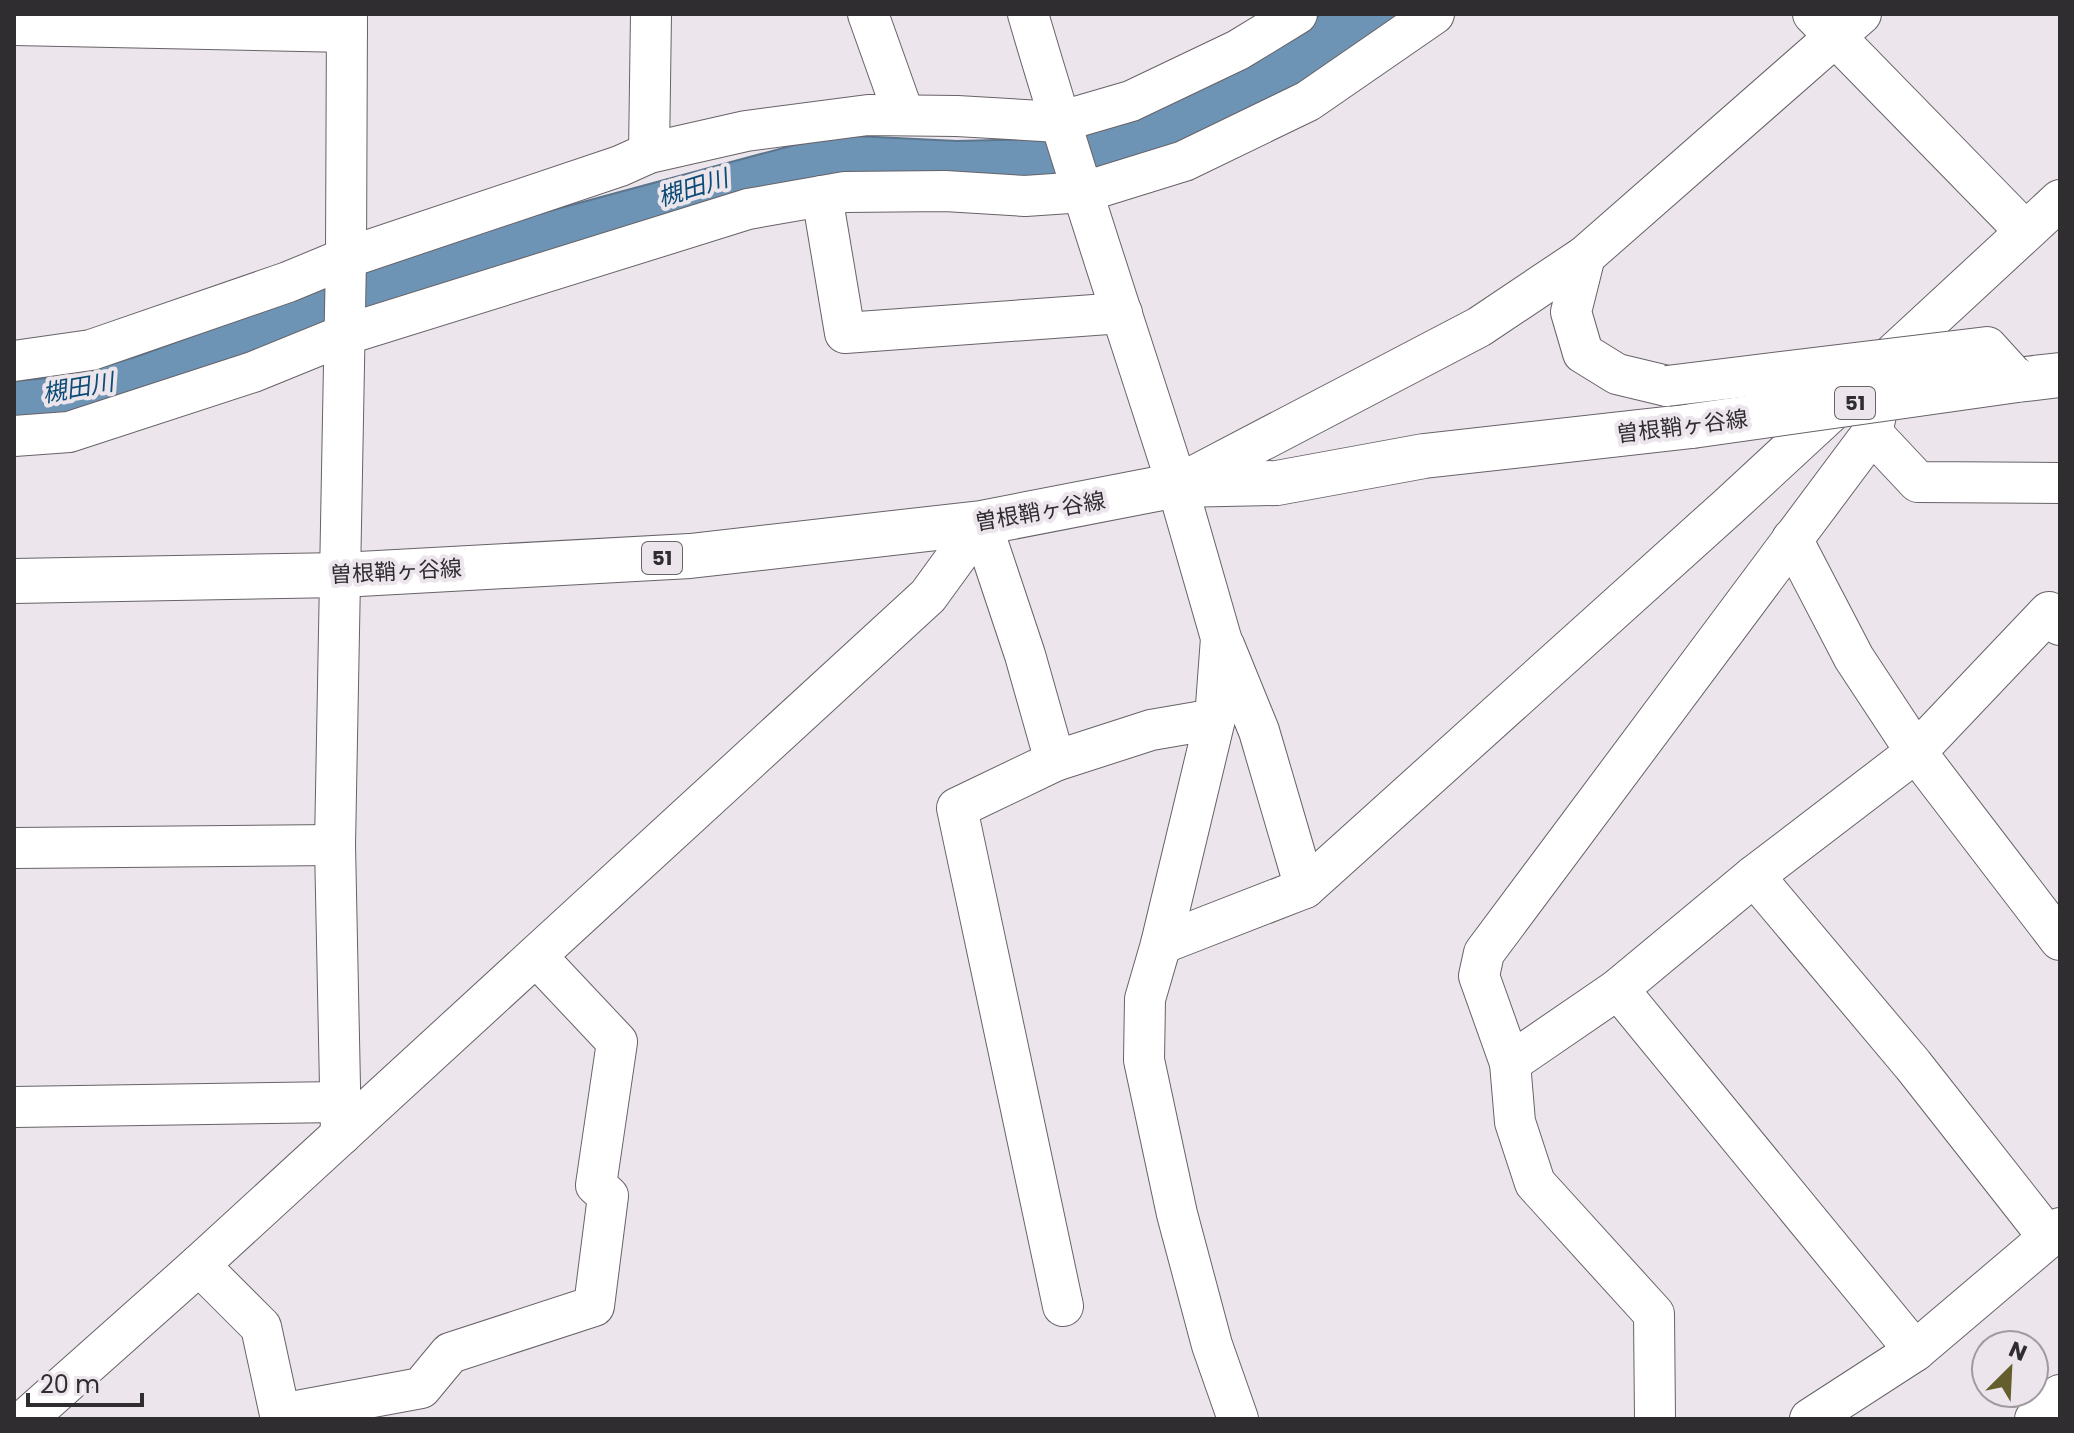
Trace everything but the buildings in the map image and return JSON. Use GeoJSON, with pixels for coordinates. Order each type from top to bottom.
{"type":"FeatureCollection","features":[{"type":"Feature","properties":{"kind":"main road","name":"曽根鞘ヶ谷線"},"geometry":{"type":"LineString","coordinates":[[14,581],[341,575],[690,556],[981,523],[1177,485],[1277,483],[1424,456],[1692,426],[2060,375]]}},
{"type":"Feature","properties":{"kind":"street"},"geometry":{"type":"LineString","coordinates":[[649,153],[651,14]]}},
{"type":"Feature","properties":{"kind":"street"},"geometry":{"type":"LineString","coordinates":[[868,14],[904,115]]}},
{"type":"Feature","properties":{"kind":"street"},"geometry":{"type":"LineString","coordinates":[[1028,14],[1059,122],[1177,485],[1221,638],[1259,731],[1305,888]]}},
{"type":"Feature","properties":{"kind":"street"},"geometry":{"type":"LineString","coordinates":[[14,361],[91,350],[288,282],[346,258],[620,166],[649,153],[746,131],[868,115],[1059,122],[1131,101],[1238,50],[1297,14]]}},
{"type":"Feature","properties":{"kind":"street"},"geometry":{"type":"LineString","coordinates":[[14,436],[69,432],[253,372],[344,335],[748,209],[845,192],[945,191],[1025,196],[1084,192],[1184,161],[1308,101],[1434,14]]}},
{"type":"Feature","properties":{"kind":"street"},"geometry":{"type":"LineString","coordinates":[[1177,485],[1479,327],[1585,256],[1837,22],[2043,229]]}},
{"type":"Feature","properties":{"kind":"street"},"geometry":{"type":"LineString","coordinates":[[14,25],[347,23],[346,258],[335,845],[340,1118]]}},
{"type":"Feature","properties":{"kind":"street"},"geometry":{"type":"LineString","coordinates":[[822,196],[845,333],[1122,313]]}},
{"type":"Feature","properties":{"kind":"street"},"geometry":{"type":"LineString","coordinates":[[1161,944],[1305,888],[1889,358],[2043,229],[2060,200]]}},
{"type":"Feature","properties":{"kind":"street"},"geometry":{"type":"LineString","coordinates":[[1585,256],[1571,312],[1583,353],[1617,374],[1667,386],[1987,347],[2017,380]]}},
{"type":"Feature","properties":{"kind":"street"},"geometry":{"type":"LineString","coordinates":[[1655,1419],[1654,1314],[1535,1183],[1515,1122],[1510,1063],[1479,976],[1484,953],[1872,433],[1889,358]]}},
{"type":"Feature","properties":{"kind":"street"},"geometry":{"type":"LineString","coordinates":[[1872,433],[1918,482],[2060,483]]}},
{"type":"Feature","properties":{"kind":"street"},"geometry":{"type":"LineString","coordinates":[[981,523],[1025,655],[1055,761]]}},
{"type":"Feature","properties":{"kind":"street"},"geometry":{"type":"LineString","coordinates":[[26,1419],[199,1265],[340,1118],[536,956],[928,596],[981,523]]}},
{"type":"Feature","properties":{"kind":"street"},"geometry":{"type":"LineString","coordinates":[[1792,539],[1854,658],[1916,752],[2060,940]]}},
{"type":"Feature","properties":{"kind":"street"},"geometry":{"type":"LineString","coordinates":[[1510,1063],[1618,989],[1754,876],[1916,752],[2056,613]]}},
{"type":"Feature","properties":{"kind":"street"},"geometry":{"type":"LineString","coordinates":[[1221,638],[1215,719],[1145,999],[1144,1060],[1181,1228],[1212,1345],[1238,1419]]}},
{"type":"Feature","properties":{"kind":"street"},"geometry":{"type":"LineString","coordinates":[[1063,1306],[957,808],[1055,761],[1151,730],[1215,719]]}},
{"type":"Feature","properties":{"kind":"street"},"geometry":{"type":"LineString","coordinates":[[14,848],[335,845]]}},
{"type":"Feature","properties":{"kind":"street"},"geometry":{"type":"LineString","coordinates":[[1754,876],[2054,1233],[1915,1351],[1810,1419]]}},
{"type":"Feature","properties":{"kind":"street"},"geometry":{"type":"LineString","coordinates":[[199,1265],[261,1327],[281,1417],[421,1388],[450,1353],[594,1306],[608,1196],[596,1185],[617,1042],[536,956]]}},
{"type":"Feature","properties":{"kind":"street"},"geometry":{"type":"LineString","coordinates":[[1618,989],[1915,1351]]}},
{"type":"Feature","properties":{"kind":"street"},"geometry":{"type":"LineString","coordinates":[[14,1107],[340,1118]]}},
{"type":"Feature","properties":{"kind":"street"},"geometry":{"type":"LineString","coordinates":[[2035,1419],[2060,1395]]}},
{"type":"Feature","properties":{"kind":"water","name":"槻田川"},"geometry":{"type":"Polygon","coordinates":[[[1321,14],[1401,14],[1279,101],[1218,133],[1057,180],[897,177],[224,367],[53,421],[14,423],[14,381],[72,376],[138,356],[320,290],[372,264],[553,210],[798,144],[855,136],[957,141],[1035,139],[1248,58],[1321,14]]]}}]}
